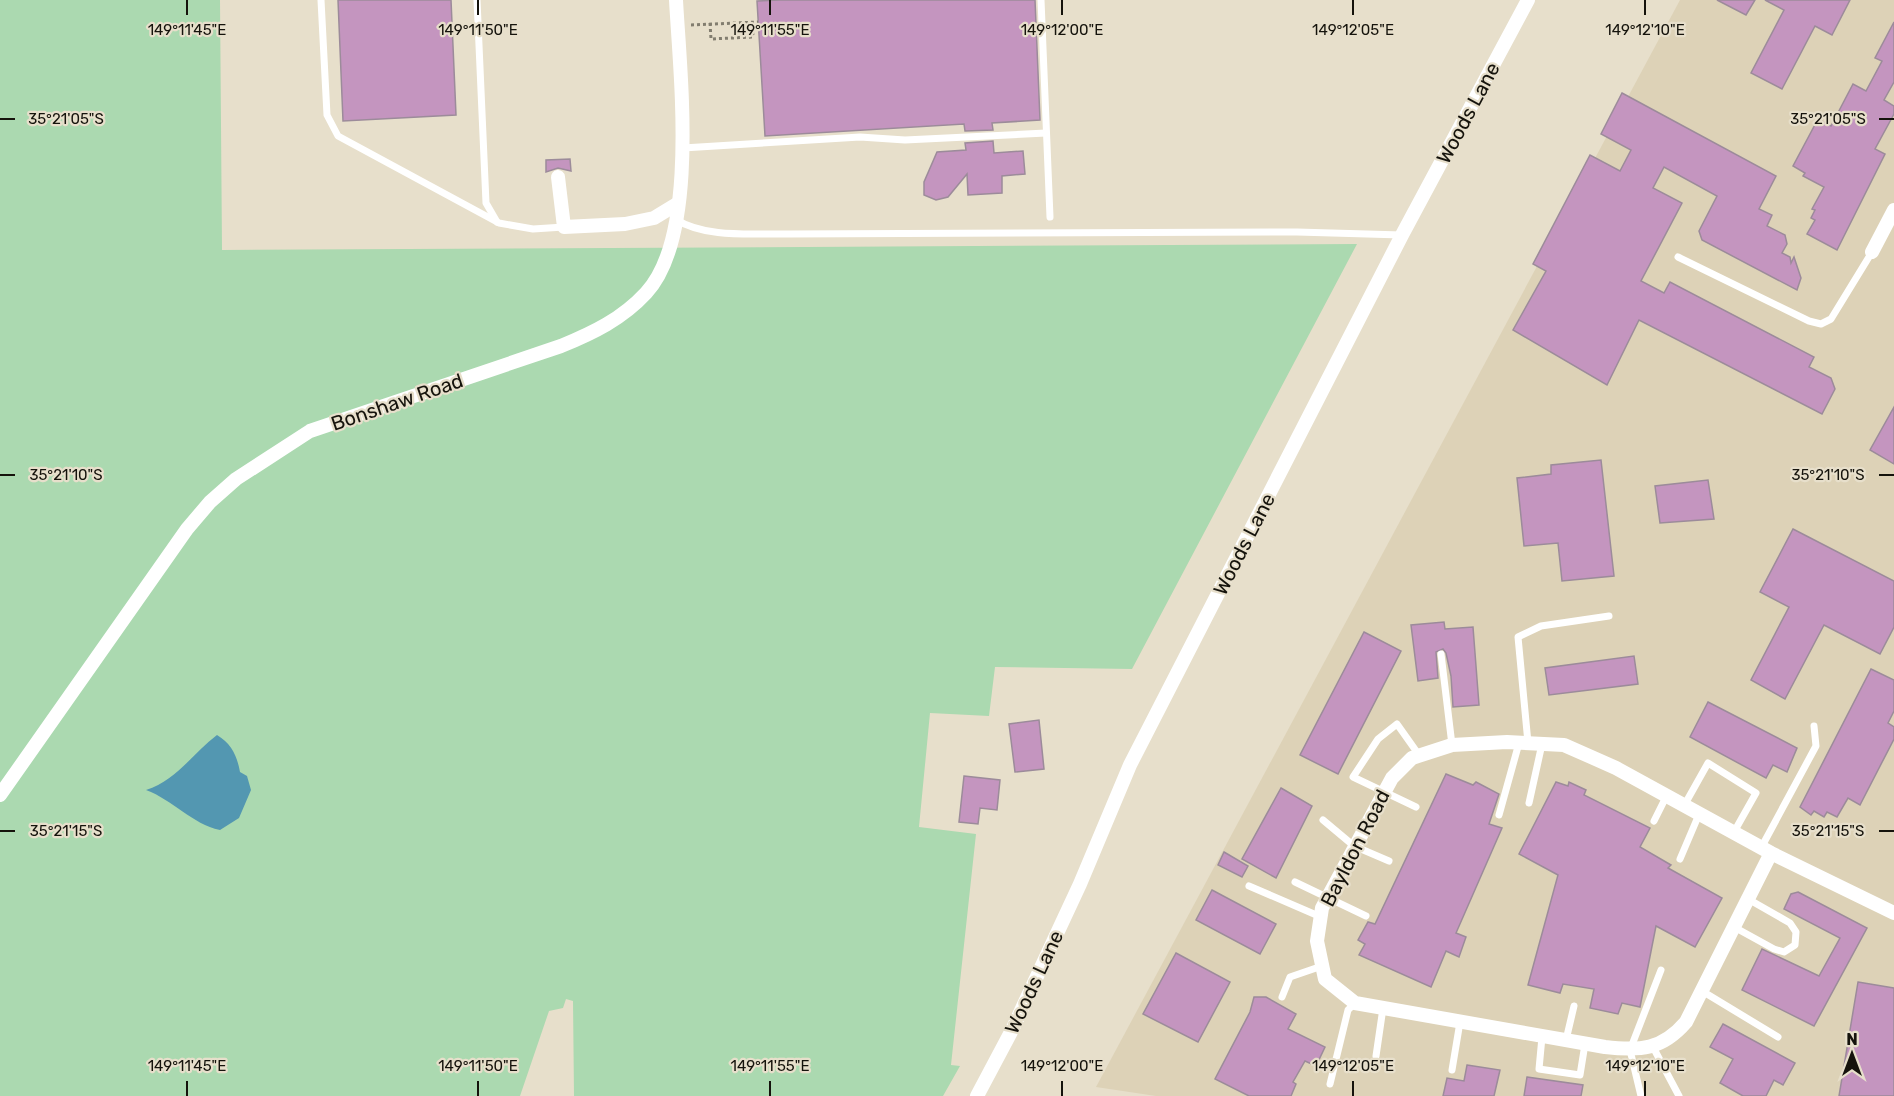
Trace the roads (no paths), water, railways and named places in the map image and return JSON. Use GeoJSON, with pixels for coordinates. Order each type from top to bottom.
{"type":"FeatureCollection","features":[{"type":"Feature","properties":{"kind":"street","name":"Bonshaw Road"},"geometry":{"type":"LineString","coordinates":[[0,795],[187,529],[210,502],[236,479],[310,431],[561,346],[596,331],[625,313],[647,292],[668,256],[683,174],[676,0]]}},
{"type":"Feature","properties":{"kind":"street","name":"Woods Lane"},"geometry":{"type":"LineString","coordinates":[[977,1096],[1012,1030],[1071,905],[1130,765],[1402,235],[1528,0]]}},
{"type":"Feature","properties":{"kind":"street"},"geometry":{"type":"LineString","coordinates":[[558,177],[564,227],[626,224],[654,218],[677,204]]}},
{"type":"Feature","properties":{"kind":"street"},"geometry":{"type":"LineString","coordinates":[[1872,252],[1894,210]]}},
{"type":"Feature","properties":{"kind":"street","name":"Bayldon Road"},"geometry":{"type":"LineString","coordinates":[[1766,850],[1748,899],[1686,1022],[1674,1036],[1653,1047],[1630,1050],[1585,1044],[1355,1003],[1325,979],[1317,941],[1321,917],[1328,897],[1354,846],[1392,778],[1412,758],[1452,745],[1530,743],[1564,745],[1685,804],[1766,850],[1894,914]]}},
{"type":"Feature","properties":{"kind":"lane"},"geometry":{"type":"LineString","coordinates":[[321,0],[327,115],[338,136],[499,223],[533,229],[564,227]]}},
{"type":"Feature","properties":{"kind":"lane"},"geometry":{"type":"LineString","coordinates":[[477,0],[486,203],[499,223]]}},
{"type":"Feature","properties":{"kind":"lane"},"geometry":{"type":"LineString","coordinates":[[1041,0],[1050,218]]}},
{"type":"Feature","properties":{"kind":"lane"},"geometry":{"type":"LineString","coordinates":[[683,148],[860,137],[904,140],[1046,133]]}},
{"type":"Feature","properties":{"kind":"lane"},"geometry":{"type":"LineString","coordinates":[[675,219],[688,226],[713,232],[789,234],[1308,232],[1402,235]]}},
{"type":"Feature","properties":{"kind":"lane"},"geometry":{"type":"LineString","coordinates":[[1678,257],[1809,321],[1821,324],[1831,319],[1872,252]]}},
{"type":"Feature","properties":{"kind":"lane"},"geometry":{"type":"LineString","coordinates":[[1529,803],[1530,743],[1518,637],[1540,626],[1609,616]]}},
{"type":"Feature","properties":{"kind":"lane"},"geometry":{"type":"LineString","coordinates":[[1441,654],[1452,745]]}},
{"type":"Feature","properties":{"kind":"lane"},"geometry":{"type":"LineString","coordinates":[[1416,807],[1353,777],[1378,739],[1397,724],[1419,755]]}},
{"type":"Feature","properties":{"kind":"lane"},"geometry":{"type":"LineString","coordinates":[[1766,850],[1816,746],[1814,726]]}},
{"type":"Feature","properties":{"kind":"lane"},"geometry":{"type":"LineString","coordinates":[[1499,815],[1530,743]]}},
{"type":"Feature","properties":{"kind":"lane"},"geometry":{"type":"LineString","coordinates":[[1685,804],[1708,763],[1756,793],[1734,832]]}},
{"type":"Feature","properties":{"kind":"lane"},"geometry":{"type":"LineString","coordinates":[[1654,821],[1667,795]]}},
{"type":"Feature","properties":{"kind":"lane"},"geometry":{"type":"LineString","coordinates":[[1680,859],[1700,812]]}},
{"type":"Feature","properties":{"kind":"lane"},"geometry":{"type":"LineString","coordinates":[[1323,820],[1354,846],[1389,861]]}},
{"type":"Feature","properties":{"kind":"lane"},"geometry":{"type":"LineString","coordinates":[[1295,882],[1366,916]]}},
{"type":"Feature","properties":{"kind":"lane"},"geometry":{"type":"LineString","coordinates":[[1249,886],[1321,917]]}},
{"type":"Feature","properties":{"kind":"lane"},"geometry":{"type":"LineString","coordinates":[[1734,927],[1784,952],[1795,945],[1796,932],[1790,923],[1748,899]]}},
{"type":"Feature","properties":{"kind":"lane"},"geometry":{"type":"LineString","coordinates":[[1282,997],[1290,977],[1322,966]]}},
{"type":"Feature","properties":{"kind":"lane"},"geometry":{"type":"LineString","coordinates":[[1641,1096],[1630,1050],[1661,970]]}},
{"type":"Feature","properties":{"kind":"lane"},"geometry":{"type":"LineString","coordinates":[[1702,992],[1778,1037]]}},
{"type":"Feature","properties":{"kind":"lane"},"geometry":{"type":"LineString","coordinates":[[1330,1084],[1348,1010],[1355,1003]]}},
{"type":"Feature","properties":{"kind":"lane"},"geometry":{"type":"LineString","coordinates":[[1566,1040],[1574,1006]]}},
{"type":"Feature","properties":{"kind":"lane"},"geometry":{"type":"LineString","coordinates":[[1376,1056],[1383,1008]]}},
{"type":"Feature","properties":{"kind":"lane"},"geometry":{"type":"LineString","coordinates":[[1452,1070],[1460,1022]]}},
{"type":"Feature","properties":{"kind":"lane"},"geometry":{"type":"LineString","coordinates":[[1542,1036],[1539,1069],[1580,1075],[1585,1044]]}},
{"type":"Feature","properties":{"kind":"lane"},"geometry":{"type":"LineString","coordinates":[[1653,1047],[1679,1096]]}},
{"type":"Feature","properties":{"kind":"water"},"geometry":{"type":"Polygon","coordinates":[[[217,735],[233,751],[240,772],[247,776],[251,790],[239,818],[220,830],[200,823],[156,794],[146,790],[167,780],[217,735]]]}}]}
